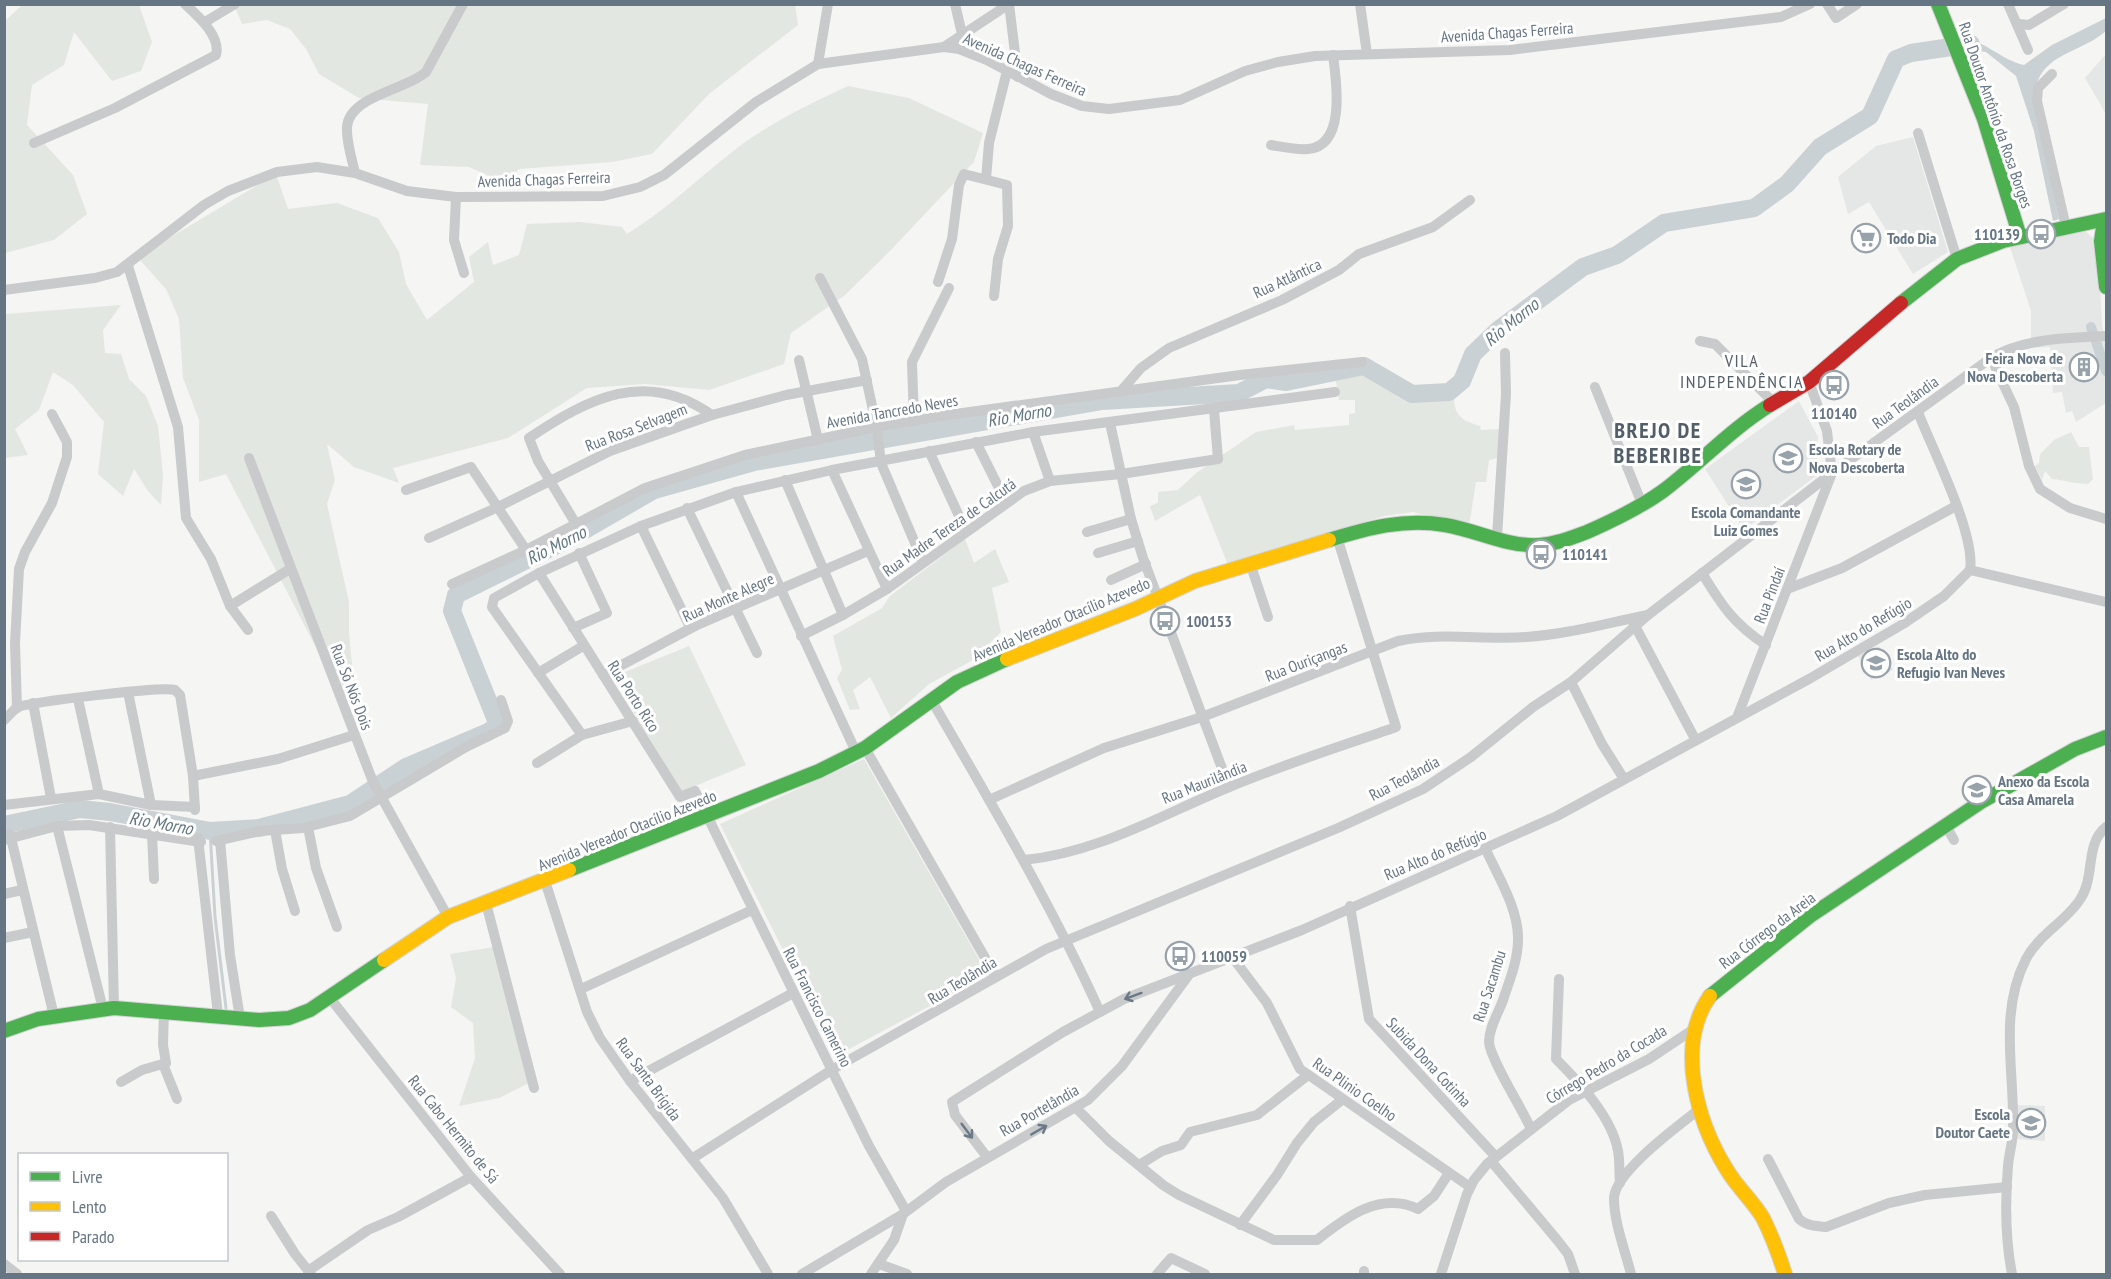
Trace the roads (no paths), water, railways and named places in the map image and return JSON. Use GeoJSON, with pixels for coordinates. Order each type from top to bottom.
{"type":"FeatureCollection","features":[{"type":"Feature","properties":{"kind":"main road","name":"Rua Doutor Antônio da Rosa Borges"},"geometry":{"type":"LineString","coordinates":[[1938,4],[1959,52],[2004,182],[2020,237]]}},
{"type":"Feature","properties":{"kind":"main road","name":"Avenida Vereador Otacílio Azevedo"},"geometry":{"type":"LineString","coordinates":[[4,1031],[54,1016],[109,1009],[240,1018],[289,1018],[330,998],[448,917],[545,881],[819,771],[861,750],[957,682],[991,664],[1135,609],[1158,596],[1250,563],[1390,523],[1421,521],[1521,544],[1564,541],[1601,526],[1662,492],[1744,422],[1773,402],[1809,382],[1930,278],[1957,259],[2020,237],[2105,220]]}},
{"type":"Feature","properties":{"kind":"main road"},"geometry":{"type":"LineString","coordinates":[[2105,220],[2101,241],[2106,287]]}},
{"type":"Feature","properties":{"kind":"main road","name":"Rua Córrego da Areia"},"geometry":{"type":"LineString","coordinates":[[1785,1275],[1762,1218],[1723,1163],[1702,1107],[1694,1075],[1692,1049],[1694,1029],[1710,996],[1779,939],[1946,826],[2006,787],[2084,745],[2106,737]]}},
{"type":"Feature","properties":{"kind":"street"},"geometry":{"type":"LineString","coordinates":[[34,143],[115,108],[216,56],[217,46],[205,22],[185,4]]}},
{"type":"Feature","properties":{"kind":"street"},"geometry":{"type":"LineString","coordinates":[[205,22],[235,4]]}},
{"type":"Feature","properties":{"kind":"street"},"geometry":{"type":"LineString","coordinates":[[355,173],[347,127],[349,117],[368,100],[417,80],[426,72],[463,4]]}},
{"type":"Feature","properties":{"kind":"street"},"geometry":{"type":"LineString","coordinates":[[818,64],[828,4]]}},
{"type":"Feature","properties":{"kind":"street"},"geometry":{"type":"LineString","coordinates":[[955,4],[962,34]]}},
{"type":"Feature","properties":{"kind":"street"},"geometry":{"type":"LineString","coordinates":[[944,47],[1009,4],[1018,77]]}},
{"type":"Feature","properties":{"kind":"street"},"geometry":{"type":"LineString","coordinates":[[1360,4],[1366,54]]}},
{"type":"Feature","properties":{"kind":"street","name":"Avenida Chagas Ferreira"},"geometry":{"type":"LineString","coordinates":[[4,290],[95,278],[128,266],[204,205],[228,191],[277,172],[317,167],[355,173],[407,191],[456,197],[603,196],[640,187],[664,175],[756,102],[818,64],[944,47],[959,49],[1085,107],[1125,108],[1180,100],[1245,71],[1278,62],[1333,55],[1510,50],[1781,17],[1810,4]]}},
{"type":"Feature","properties":{"kind":"street"},"geometry":{"type":"LineString","coordinates":[[1827,4],[1836,18],[1857,4]]}},
{"type":"Feature","properties":{"kind":"street"},"geometry":{"type":"LineString","coordinates":[[2008,4],[2019,24],[2028,50]]}},
{"type":"Feature","properties":{"kind":"street"},"geometry":{"type":"LineString","coordinates":[[2019,24],[2029,26],[2064,4]]}},
{"type":"Feature","properties":{"kind":"street"},"geometry":{"type":"LineString","coordinates":[[1271,145],[1311,149],[1324,140],[1332,129],[1337,113],[1338,93],[1333,55]]}},
{"type":"Feature","properties":{"kind":"street"},"geometry":{"type":"LineString","coordinates":[[986,179],[989,142],[1007,71]]}},
{"type":"Feature","properties":{"kind":"street"},"geometry":{"type":"LineString","coordinates":[[2052,74],[2038,88],[2037,101],[2066,227]]}},
{"type":"Feature","properties":{"kind":"street"},"geometry":{"type":"LineString","coordinates":[[1918,133],[1957,259]]}},
{"type":"Feature","properties":{"kind":"street"},"geometry":{"type":"LineString","coordinates":[[938,282],[952,238],[959,185],[964,174],[986,179],[1007,185],[1008,226],[998,259],[994,296]]}},
{"type":"Feature","properties":{"kind":"street"},"geometry":{"type":"LineString","coordinates":[[456,197],[454,240],[464,273]]}},
{"type":"Feature","properties":{"kind":"street","name":"Rua Atlântica"},"geometry":{"type":"LineString","coordinates":[[1121,391],[1141,368],[1169,348],[1282,300],[1339,270],[1359,254],[1433,227],[1470,200]]}},
{"type":"Feature","properties":{"kind":"street"},"geometry":{"type":"LineString","coordinates":[[128,266],[178,427],[186,518],[211,559],[230,606],[248,630]]}},
{"type":"Feature","properties":{"kind":"street"},"geometry":{"type":"LineString","coordinates":[[820,278],[862,359],[877,428],[881,459],[923,562]]}},
{"type":"Feature","properties":{"kind":"street"},"geometry":{"type":"LineString","coordinates":[[914,421],[912,362],[949,288]]}},
{"type":"Feature","properties":{"kind":"street","name":"Rua Teolândia"},"geometry":{"type":"LineString","coordinates":[[1648,615],[1832,473],[1991,358],[2024,344],[2106,336]]}},
{"type":"Feature","properties":{"kind":"street"},"geometry":{"type":"LineString","coordinates":[[1700,341],[1715,344],[1773,402]]}},
{"type":"Feature","properties":{"kind":"street"},"geometry":{"type":"LineString","coordinates":[[1497,537],[1506,394],[1505,353]]}},
{"type":"Feature","properties":{"kind":"street"},"geometry":{"type":"LineString","coordinates":[[1991,358],[2014,407],[2029,466],[2040,489],[2070,508],[2106,519]]}},
{"type":"Feature","properties":{"kind":"street"},"geometry":{"type":"LineString","coordinates":[[799,360],[818,440]]}},
{"type":"Feature","properties":{"kind":"street","name":"Avenida Tancredo Neves"},"geometry":{"type":"LineString","coordinates":[[452,584],[526,550],[645,488],[686,472],[745,455],[914,421],[1121,391],[1362,362]]}},
{"type":"Feature","properties":{"kind":"street","name":"Rua Rosa Selvagem"},"geometry":{"type":"LineString","coordinates":[[429,538],[496,508],[610,451],[712,415],[806,391],[867,380]]}},
{"type":"Feature","properties":{"kind":"street","name":"Rua Pindaí"},"geometry":{"type":"LineString","coordinates":[[1738,715],[1832,473],[1827,431],[1809,382]]}},
{"type":"Feature","properties":{"kind":"street"},"geometry":{"type":"LineString","coordinates":[[1595,387],[1641,504]]}},
{"type":"Feature","properties":{"kind":"street"},"geometry":{"type":"LineString","coordinates":[[576,524],[548,480],[529,438],[603,396],[620,392],[664,391],[682,396],[712,415]]}},
{"type":"Feature","properties":{"kind":"street"},"geometry":{"type":"LineString","coordinates":[[582,735],[492,607],[494,598],[579,554],[641,526],[736,492],[881,459],[1033,432],[1214,410],[1335,392]]}},
{"type":"Feature","properties":{"kind":"street","name":"Rua Madre Tereza de Calcutá"},"geometry":{"type":"LineString","coordinates":[[801,636],[887,589],[1024,491],[1050,481],[1121,474],[1218,459],[1214,410]]}},
{"type":"Feature","properties":{"kind":"street"},"geometry":{"type":"LineString","coordinates":[[1918,412],[1956,506],[1970,551],[1970,567],[2106,602]]}},
{"type":"Feature","properties":{"kind":"street"},"geometry":{"type":"LineString","coordinates":[[16,708],[15,649],[19,569],[25,552],[52,503],[67,457],[68,442],[52,414]]}},
{"type":"Feature","properties":{"kind":"street"},"geometry":{"type":"LineString","coordinates":[[1110,423],[1138,541],[1229,787]]}},
{"type":"Feature","properties":{"kind":"street"},"geometry":{"type":"LineString","coordinates":[[1033,432],[1050,481]]}},
{"type":"Feature","properties":{"kind":"street"},"geometry":{"type":"LineString","coordinates":[[976,441],[1006,502]]}},
{"type":"Feature","properties":{"kind":"street"},"geometry":{"type":"LineString","coordinates":[[929,451],[966,531]]}},
{"type":"Feature","properties":{"kind":"street","name":"Rua Só Nós Dois"},"geometry":{"type":"LineString","coordinates":[[249,458],[373,782],[448,917]]}},
{"type":"Feature","properties":{"kind":"street"},"geometry":{"type":"LineString","coordinates":[[406,490],[465,467],[471,467],[496,508],[526,550]]}},
{"type":"Feature","properties":{"kind":"street"},"geometry":{"type":"LineString","coordinates":[[832,470],[887,589]]}},
{"type":"Feature","properties":{"kind":"street"},"geometry":{"type":"LineString","coordinates":[[785,480],[843,615]]}},
{"type":"Feature","properties":{"kind":"street"},"geometry":{"type":"LineString","coordinates":[[736,492],[801,636],[861,750],[996,976]]}},
{"type":"Feature","properties":{"kind":"street"},"geometry":{"type":"LineString","coordinates":[[1787,589],[1842,568],[1956,506]]}},
{"type":"Feature","properties":{"kind":"street"},"geometry":{"type":"LineString","coordinates":[[687,508],[734,610],[757,653]]}},
{"type":"Feature","properties":{"kind":"street"},"geometry":{"type":"LineString","coordinates":[[1087,532],[1131,519]]}},
{"type":"Feature","properties":{"kind":"street"},"geometry":{"type":"LineString","coordinates":[[641,526],[688,623],[694,626]]}},
{"type":"Feature","properties":{"kind":"street"},"geometry":{"type":"LineString","coordinates":[[1338,537],[1374,652]]}},
{"type":"Feature","properties":{"kind":"street"},"geometry":{"type":"LineString","coordinates":[[1098,553],[1138,541]]}},
{"type":"Feature","properties":{"kind":"street","name":"Rua Monte Alegre"},"geometry":{"type":"LineString","coordinates":[[603,675],[694,626],[824,572],[868,551]]}},
{"type":"Feature","properties":{"kind":"street"},"geometry":{"type":"LineString","coordinates":[[573,628],[607,613],[579,554]]}},
{"type":"Feature","properties":{"kind":"street"},"geometry":{"type":"LineString","coordinates":[[1250,563],[1268,617]]}},
{"type":"Feature","properties":{"kind":"street"},"geometry":{"type":"LineString","coordinates":[[1111,580],[1146,564]]}},
{"type":"Feature","properties":{"kind":"street","name":"Rua Alto do Refúgio"},"geometry":{"type":"LineString","coordinates":[[987,1157],[955,1114],[952,1102],[1063,1032],[1124,999],[1302,930],[1350,906],[1485,850],[1557,816],[1738,715],[1809,679],[1903,624],[1944,596],[1970,567]]}},
{"type":"Feature","properties":{"kind":"street"},"geometry":{"type":"LineString","coordinates":[[230,606],[290,569]]}},
{"type":"Feature","properties":{"kind":"street","name":"Rua Porto Rico"},"geometry":{"type":"LineString","coordinates":[[539,573],[680,797],[695,790],[709,814]]}},
{"type":"Feature","properties":{"kind":"street"},"geometry":{"type":"LineString","coordinates":[[1702,573],[1729,615],[1744,631],[1766,645]]}},
{"type":"Feature","properties":{"kind":"street","name":"Rua Ouriçangas"},"geometry":{"type":"LineString","coordinates":[[989,800],[1104,748],[1202,717],[1398,641],[1422,636],[1524,637],[1633,623],[1648,615]]}},
{"type":"Feature","properties":{"kind":"street"},"geometry":{"type":"LineString","coordinates":[[1633,623],[1695,740]]}},
{"type":"Feature","properties":{"kind":"street","name":"Rua Teolândia"},"geometry":{"type":"LineString","coordinates":[[693,1158],[833,1069],[996,976],[1067,939],[1338,828],[1423,789],[1471,757],[1533,707],[1572,682],[1633,623]]}},
{"type":"Feature","properties":{"kind":"street"},"geometry":{"type":"LineString","coordinates":[[538,673],[584,646]]}},
{"type":"Feature","properties":{"kind":"street","name":"Rua Maurilândia"},"geometry":{"type":"LineString","coordinates":[[1024,860],[1052,858],[1097,844],[1229,787],[1395,727],[1374,652]]}},
{"type":"Feature","properties":{"kind":"street"},"geometry":{"type":"LineString","coordinates":[[1572,682],[1598,737],[1624,779]]}},
{"type":"Feature","properties":{"kind":"street"},"geometry":{"type":"LineString","coordinates":[[4,720],[16,708],[33,704],[171,688],[180,695],[193,776],[195,809],[151,805],[99,794],[51,798],[4,807]]}},
{"type":"Feature","properties":{"kind":"street"},"geometry":{"type":"LineString","coordinates":[[128,692],[151,805]]}},
{"type":"Feature","properties":{"kind":"street"},"geometry":{"type":"LineString","coordinates":[[78,699],[99,794]]}},
{"type":"Feature","properties":{"kind":"street"},"geometry":{"type":"LineString","coordinates":[[240,1018],[230,955],[218,841],[308,826],[350,816],[456,753],[505,728],[508,721],[501,700]]}},
{"type":"Feature","properties":{"kind":"street"},"geometry":{"type":"LineString","coordinates":[[932,701],[1067,939],[1100,1012]]}},
{"type":"Feature","properties":{"kind":"street"},"geometry":{"type":"LineString","coordinates":[[33,704],[51,798]]}},
{"type":"Feature","properties":{"kind":"street"},"geometry":{"type":"LineString","coordinates":[[537,763],[582,735],[633,721]]}},
{"type":"Feature","properties":{"kind":"street"},"geometry":{"type":"LineString","coordinates":[[193,776],[278,759],[354,735]]}},
{"type":"Feature","properties":{"kind":"street","name":"Rua Francisco Camerino"},"geometry":{"type":"LineString","coordinates":[[709,814],[752,910],[904,1213]]}},
{"type":"Feature","properties":{"kind":"street"},"geometry":{"type":"LineString","coordinates":[[57,826],[109,1009]]}},
{"type":"Feature","properties":{"kind":"street"},"geometry":{"type":"LineString","coordinates":[[54,1016],[8,838],[57,826],[110,827],[199,841],[218,1015]]}},
{"type":"Feature","properties":{"kind":"street"},"geometry":{"type":"LineString","coordinates":[[308,826],[316,868],[337,927]]}},
{"type":"Feature","properties":{"kind":"street"},"geometry":{"type":"LineString","coordinates":[[1946,826],[1954,840]]}},
{"type":"Feature","properties":{"kind":"street"},"geometry":{"type":"LineString","coordinates":[[109,1009],[110,827]]}},
{"type":"Feature","properties":{"kind":"street"},"geometry":{"type":"LineString","coordinates":[[2012,1275],[2006,1225],[2007,1187],[2013,1143],[2008,1048],[2019,979],[2030,953],[2081,899],[2096,838],[2106,827]]}},
{"type":"Feature","properties":{"kind":"street"},"geometry":{"type":"LineString","coordinates":[[274,830],[282,869],[295,911]]}},
{"type":"Feature","properties":{"kind":"street"},"geometry":{"type":"LineString","coordinates":[[152,834],[154,879]]}},
{"type":"Feature","properties":{"kind":"street","name":"Rua Sacambu"},"geometry":{"type":"LineString","coordinates":[[1485,850],[1503,885],[1518,933],[1517,951],[1509,982],[1492,1025],[1489,1044],[1531,1129]]}},
{"type":"Feature","properties":{"kind":"street","name":"Rua Santa Brígida"},"geometry":{"type":"LineString","coordinates":[[545,881],[587,1012],[600,1038],[630,1081],[723,1198],[768,1275]]}},
{"type":"Feature","properties":{"kind":"street"},"geometry":{"type":"LineString","coordinates":[[4,894],[22,890]]}},
{"type":"Feature","properties":{"kind":"street"},"geometry":{"type":"LineString","coordinates":[[486,903],[534,1088]]}},
{"type":"Feature","properties":{"kind":"street","name":"Subida Dona Cotinha"},"geometry":{"type":"LineString","coordinates":[[1350,906],[1370,1019],[1493,1159],[1568,1254],[1575,1275]]}},
{"type":"Feature","properties":{"kind":"street"},"geometry":{"type":"LineString","coordinates":[[581,989],[752,910]]}},
{"type":"Feature","properties":{"kind":"street"},"geometry":{"type":"LineString","coordinates":[[4,938],[33,932]]}},
{"type":"Feature","properties":{"kind":"street","name":"Rua Plinio Coelho"},"geometry":{"type":"LineString","coordinates":[[1233,958],[1267,1003],[1300,1069],[1470,1187]]}},
{"type":"Feature","properties":{"kind":"street","name":"Rua Portelândia"},"geometry":{"type":"LineString","coordinates":[[802,1275],[904,1213],[946,1182],[1088,1100],[1122,1066],[1188,975]]}},
{"type":"Feature","properties":{"kind":"street"},"geometry":{"type":"LineString","coordinates":[[1559,979],[1556,1059],[1587,1090],[1618,1148],[1620,1183]]}},
{"type":"Feature","properties":{"kind":"street"},"geometry":{"type":"LineString","coordinates":[[630,1081],[793,993]]}},
{"type":"Feature","properties":{"kind":"street","name":"Rua Cabo Hermito de Sá"},"geometry":{"type":"LineString","coordinates":[[330,998],[471,1177],[560,1275]]}},
{"type":"Feature","properties":{"kind":"street"},"geometry":{"type":"LineString","coordinates":[[121,1082],[142,1070],[166,1063],[163,1045],[164,1011]]}},
{"type":"Feature","properties":{"kind":"street","name":"Córrego Pedro da Cocada"},"geometry":{"type":"LineString","coordinates":[[1441,1275],[1470,1187],[1493,1159],[1569,1100],[1649,1059],[1694,1029]]}},
{"type":"Feature","properties":{"kind":"street"},"geometry":{"type":"LineString","coordinates":[[163,1064],[177,1099]]}},
{"type":"Feature","properties":{"kind":"street"},"geometry":{"type":"LineString","coordinates":[[1139,1165],[1162,1150],[1181,1145],[1191,1132],[1230,1124],[1257,1114],[1308,1075]]}},
{"type":"Feature","properties":{"kind":"street"},"geometry":{"type":"LineString","coordinates":[[1240,1225],[1314,1122],[1343,1099]]}},
{"type":"Feature","properties":{"kind":"street"},"geometry":{"type":"LineString","coordinates":[[1631,1275],[1614,1200],[1620,1183],[1641,1158],[1702,1107]]}},
{"type":"Feature","properties":{"kind":"street"},"geometry":{"type":"LineString","coordinates":[[1076,1108],[1091,1126],[1171,1190],[1274,1240],[1317,1240],[1341,1220],[1367,1206],[1404,1202],[1418,1209],[1434,1196],[1449,1173]]}},
{"type":"Feature","properties":{"kind":"street"},"geometry":{"type":"LineString","coordinates":[[1768,1159],[1799,1219],[1806,1224],[1826,1227],[1889,1203],[1916,1197],[2007,1187]]}},
{"type":"Feature","properties":{"kind":"street"},"geometry":{"type":"LineString","coordinates":[[271,1216],[309,1273],[368,1230],[398,1217],[471,1177]]}},
{"type":"Feature","properties":{"kind":"street"},"geometry":{"type":"LineString","coordinates":[[871,1275],[898,1231],[904,1213]]}},
{"type":"Feature","properties":{"kind":"street"},"geometry":{"type":"LineString","coordinates":[[1157,1275],[1171,1258],[1205,1275]]}},
{"type":"Feature","properties":{"kind":"street"},"geometry":{"type":"LineString","coordinates":[[4,1264],[17,1275]]}},
{"type":"Feature","properties":{"kind":"street"},"geometry":{"type":"LineString","coordinates":[[879,1264],[907,1275]]}},
{"type":"Feature","properties":{"kind":"waterway","name":"Rio Morno"},"geometry":{"type":"LineString","coordinates":[[4,825],[80,809],[110,812],[210,831],[259,828],[350,804],[406,767],[488,732],[498,725],[452,611],[456,595],[571,538],[654,490],[754,462],[1102,401],[1239,393],[1266,379],[1286,382],[1364,366],[1412,394],[1449,392],[1462,381],[1473,354],[1498,330],[1583,267],[1617,255],[1664,223],[1754,208],[1787,184],[1820,147],[1870,116],[1896,59],[1911,53],[1971,44]]}},
{"type":"Feature","properties":{"kind":"waterway"},"geometry":{"type":"LineString","coordinates":[[2091,327],[2106,371]]}},
{"type":"Feature","properties":{"kind":"waterway"},"geometry":{"type":"LineString","coordinates":[[210,831],[215,917],[226,1008]]}},
{"type":"Feature","properties":{"kind":"place","name":"110139"},"geometry":{"type":"Point","coordinates":[2041,234]}},
{"type":"Feature","properties":{"kind":"place","name":"Todo Dia"},"geometry":{"type":"Point","coordinates":[1866,238]}},
{"type":"Feature","properties":{"kind":"place","name":"Feira Nova de Nova Descoberta"},"geometry":{"type":"Point","coordinates":[2084,367]}},
{"type":"Feature","properties":{"kind":"place","name":"110140"},"geometry":{"type":"Point","coordinates":[1834,385]}},
{"type":"Feature","properties":{"kind":"place","name":"Escola Rotary de Nova Descoberta"},"geometry":{"type":"Point","coordinates":[1788,458]}},
{"type":"Feature","properties":{"kind":"place","name":"Escola Comandante Luiz Gomes"},"geometry":{"type":"Point","coordinates":[1746,484]}},
{"type":"Feature","properties":{"kind":"place","name":"110141"},"geometry":{"type":"Point","coordinates":[1541,554]}},
{"type":"Feature","properties":{"kind":"place","name":"100153"},"geometry":{"type":"Point","coordinates":[1165,621]}},
{"type":"Feature","properties":{"kind":"place","name":"Escola Alto do Refugio Ivan Neves"},"geometry":{"type":"Point","coordinates":[1876,663]}},
{"type":"Feature","properties":{"kind":"place","name":"Anexo da Escola Casa Amarela"},"geometry":{"type":"Point","coordinates":[1977,790]}},
{"type":"Feature","properties":{"kind":"place","name":"110059"},"geometry":{"type":"Point","coordinates":[1180,956]}},
{"type":"Feature","properties":{"kind":"place","name":"Escola Doutor Caete"},"geometry":{"type":"Point","coordinates":[2031,1123]}},
{"type":"Feature","properties":{"kind":"district","name":"VILA INDEPENDÊNCIA"},"geometry":{"type":"Point","coordinates":[1742,370]}},
{"type":"Feature","properties":{"kind":"district","name":"BREJO DE BEBERIBE"},"geometry":{"type":"Point","coordinates":[1658,443]}}]}
